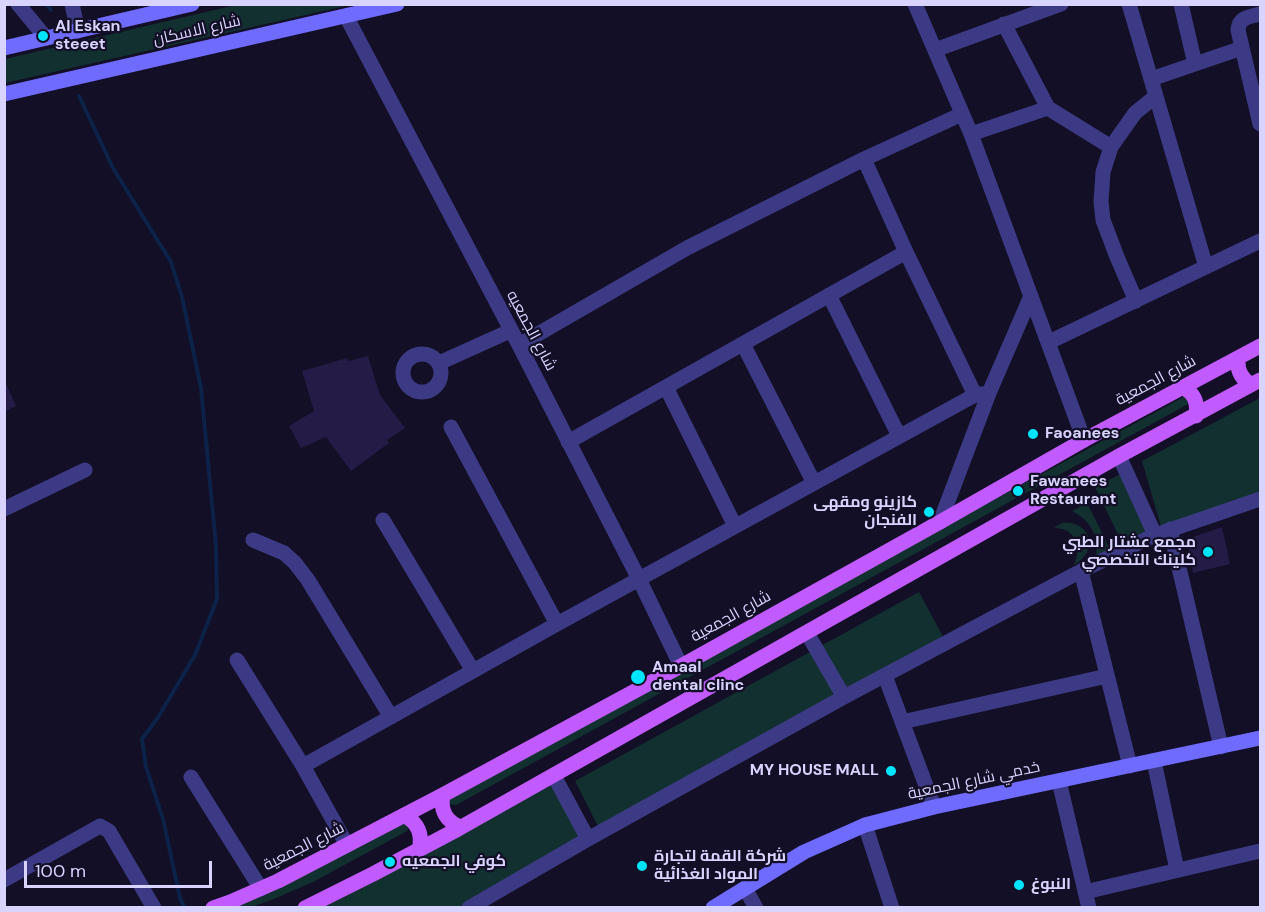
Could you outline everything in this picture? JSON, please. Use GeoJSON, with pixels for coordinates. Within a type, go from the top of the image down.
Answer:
{"type":"FeatureCollection","features":[{"type":"Feature","properties":{"kind":"main road","name":"شارع الجمعية"},"geometry":{"type":"LineString","coordinates":[[213,908],[261,889],[443,795],[681,666],[1084,440],[1260,346]]}},
{"type":"Feature","properties":{"kind":"main road"},"geometry":{"type":"LineString","coordinates":[[1238,358],[1240,374],[1247,382],[1256,382]]}},
{"type":"Feature","properties":{"kind":"main road"},"geometry":{"type":"LineString","coordinates":[[305,908],[373,874],[554,776],[1119,456],[1256,382]]}},
{"type":"Feature","properties":{"kind":"main road"},"geometry":{"type":"LineString","coordinates":[[1184,388],[1195,399],[1196,416]]}},
{"type":"Feature","properties":{"kind":"main road"},"geometry":{"type":"LineString","coordinates":[[443,795],[445,815],[455,825],[461,827]]}},
{"type":"Feature","properties":{"kind":"main road"},"geometry":{"type":"LineString","coordinates":[[404,815],[418,829],[420,843],[418,850]]}},
{"type":"Feature","properties":{"kind":"street"},"geometry":{"type":"LineString","coordinates":[[18,4],[46,38]]}},
{"type":"Feature","properties":{"kind":"street"},"geometry":{"type":"LineString","coordinates":[[72,4],[78,31]]}},
{"type":"Feature","properties":{"kind":"street","name":"شارع الاسكان"},"geometry":{"type":"LineString","coordinates":[[4,94],[397,4]]}},
{"type":"Feature","properties":{"kind":"street"},"geometry":{"type":"LineString","coordinates":[[915,4],[971,134],[1084,440]]}},
{"type":"Feature","properties":{"kind":"street"},"geometry":{"type":"LineString","coordinates":[[935,50],[1061,4]]}},
{"type":"Feature","properties":{"kind":"street"},"geometry":{"type":"LineString","coordinates":[[1129,4],[1206,267]]}},
{"type":"Feature","properties":{"kind":"street"},"geometry":{"type":"LineString","coordinates":[[1181,4],[1195,64]]}},
{"type":"Feature","properties":{"kind":"street","name":"شارع الاسكان"},"geometry":{"type":"LineString","coordinates":[[4,48],[185,5]]}},
{"type":"Feature","properties":{"kind":"street"},"geometry":{"type":"LineString","coordinates":[[1260,14],[1241,12],[1238,23],[1260,124]]}},
{"type":"Feature","properties":{"kind":"street","name":"شارع الجمعيه"},"geometry":{"type":"LineString","coordinates":[[346,16],[519,345],[681,666]]}},
{"type":"Feature","properties":{"kind":"street"},"geometry":{"type":"LineString","coordinates":[[1004,24],[1048,108],[1111,147]]}},
{"type":"Feature","properties":{"kind":"street"},"geometry":{"type":"LineString","coordinates":[[1151,79],[1242,48]]}},
{"type":"Feature","properties":{"kind":"street"},"geometry":{"type":"LineString","coordinates":[[1136,301],[1103,220],[1101,201],[1103,172],[1111,147],[1135,113],[1156,96]]}},
{"type":"Feature","properties":{"kind":"street"},"geometry":{"type":"LineString","coordinates":[[971,134],[1048,108]]}},
{"type":"Feature","properties":{"kind":"street"},"geometry":{"type":"LineString","coordinates":[[519,345],[687,248],[864,159],[962,114]]}},
{"type":"Feature","properties":{"kind":"street"},"geometry":{"type":"LineString","coordinates":[[864,159],[906,252],[982,394]]}},
{"type":"Feature","properties":{"kind":"street"},"geometry":{"type":"LineString","coordinates":[[1049,342],[1260,241]]}},
{"type":"Feature","properties":{"kind":"street"},"geometry":{"type":"LineString","coordinates":[[568,442],[906,252]]}},
{"type":"Feature","properties":{"kind":"street"},"geometry":{"type":"LineString","coordinates":[[829,295],[899,436]]}},
{"type":"Feature","properties":{"kind":"street"},"geometry":{"type":"LineString","coordinates":[[940,522],[982,394],[1032,296]]}},
{"type":"Feature","properties":{"kind":"street"},"geometry":{"type":"LineString","coordinates":[[439,363],[510,331]]}},
{"type":"Feature","properties":{"kind":"street"},"geometry":{"type":"LineString","coordinates":[[743,344],[814,483]]}},
{"type":"Feature","properties":{"kind":"street"},"geometry":{"type":"LineString","coordinates":[[666,387],[735,526]]}},
{"type":"Feature","properties":{"kind":"street"},"geometry":{"type":"LineString","coordinates":[[303,766],[899,436],[982,394]]}},
{"type":"Feature","properties":{"kind":"street"},"geometry":{"type":"LineString","coordinates":[[451,427],[557,624]]}},
{"type":"Feature","properties":{"kind":"street"},"geometry":{"type":"LineString","coordinates":[[1119,456],[1162,532],[1221,747]]}},
{"type":"Feature","properties":{"kind":"street"},"geometry":{"type":"LineString","coordinates":[[4,509],[85,470]]}},
{"type":"Feature","properties":{"kind":"street"},"geometry":{"type":"LineString","coordinates":[[469,908],[844,697],[1081,570],[1162,532],[1260,499]]}},
{"type":"Feature","properties":{"kind":"street"},"geometry":{"type":"LineString","coordinates":[[383,520],[473,671]]}},
{"type":"Feature","properties":{"kind":"street"},"geometry":{"type":"LineString","coordinates":[[253,540],[284,553],[295,563],[308,580],[391,717]]}},
{"type":"Feature","properties":{"kind":"street"},"geometry":{"type":"LineString","coordinates":[[1081,570],[1130,766]]}},
{"type":"Feature","properties":{"kind":"street"},"geometry":{"type":"LineString","coordinates":[[807,633],[844,697]]}},
{"type":"Feature","properties":{"kind":"street"},"geometry":{"type":"LineString","coordinates":[[237,660],[303,766],[347,845]]}},
{"type":"Feature","properties":{"kind":"street"},"geometry":{"type":"LineString","coordinates":[[902,722],[1107,675]]}},
{"type":"Feature","properties":{"kind":"street"},"geometry":{"type":"LineString","coordinates":[[885,676],[934,807]]}},
{"type":"Feature","properties":{"kind":"street","name":"خدمي شارع الجمعية"},"geometry":{"type":"LineString","coordinates":[[712,908],[804,852],[865,825],[934,807],[1260,738]]}},
{"type":"Feature","properties":{"kind":"street"},"geometry":{"type":"LineString","coordinates":[[1154,761],[1177,870]]}},
{"type":"Feature","properties":{"kind":"street"},"geometry":{"type":"LineString","coordinates":[[554,776],[588,839]]}},
{"type":"Feature","properties":{"kind":"street"},"geometry":{"type":"LineString","coordinates":[[191,777],[261,889]]}},
{"type":"Feature","properties":{"kind":"street"},"geometry":{"type":"LineString","coordinates":[[1059,781],[1087,900],[1177,870],[1260,851]]}},
{"type":"Feature","properties":{"kind":"street"},"geometry":{"type":"LineString","coordinates":[[865,825],[892,908]]}},
{"type":"Feature","properties":{"kind":"street"},"geometry":{"type":"LineString","coordinates":[[4,880],[100,826],[109,831],[154,908]]}},
{"type":"Feature","properties":{"kind":"street"},"geometry":{"type":"LineString","coordinates":[[745,888],[756,908]]}},
{"type":"Feature","properties":{"kind":"green space"},"geometry":{"type":"Polygon","coordinates":[[[240,4],[350,5],[5,83],[5,59],[240,4]]]}},
{"type":"Feature","properties":{"kind":"green space"},"geometry":{"type":"Polygon","coordinates":[[[1187,395],[1192,402],[456,805],[450,804],[449,796],[1187,395]]]}},
{"type":"Feature","properties":{"kind":"green space"},"geometry":{"type":"Polygon","coordinates":[[[1260,398],[1260,498],[1162,530],[1142,461],[1260,398]]]}},
{"type":"Feature","properties":{"kind":"green space"},"geometry":{"type":"Polygon","coordinates":[[[1123,473],[1153,536],[1125,549],[1095,487],[1123,473]]]}},
{"type":"Feature","properties":{"kind":"green space"},"geometry":{"type":"Polygon","coordinates":[[[1087,503],[1110,549],[1096,557],[1095,536],[1089,524],[1072,511],[1087,503]]]}},
{"type":"Feature","properties":{"kind":"green space"},"geometry":{"type":"Polygon","coordinates":[[[1062,523],[1080,526],[1089,538],[1087,552],[1074,565],[1077,552],[1075,540],[1068,531],[1054,528],[1062,523]]]}},
{"type":"Feature","properties":{"kind":"green space"},"geometry":{"type":"Polygon","coordinates":[[[919,592],[947,644],[602,834],[575,781],[919,592]]]}},
{"type":"Feature","properties":{"kind":"green space"},"geometry":{"type":"Polygon","coordinates":[[[551,781],[589,841],[463,907],[321,908],[551,781]]]}},
{"type":"Feature","properties":{"kind":"green space"},"geometry":{"type":"Polygon","coordinates":[[[405,820],[409,825],[407,831],[313,882],[251,907],[216,908],[405,820]]]}},
{"type":"Feature","properties":{"kind":"building"},"geometry":{"type":"Polygon","coordinates":[[[368,356],[380,395],[405,428],[387,440],[389,443],[351,471],[326,437],[301,448],[289,426],[314,411],[302,371],[347,358],[348,361],[368,356]]]}},
{"type":"Feature","properties":{"kind":"building"},"geometry":{"type":"Polygon","coordinates":[[[4,379],[16,406],[4,412],[4,379]]]}},
{"type":"Feature","properties":{"kind":"building","name":"مجمع عشتار الطبي كلينك التخصصي"},"geometry":{"type":"Polygon","coordinates":[[[1222,527],[1230,564],[1193,573],[1187,539],[1222,527]]]}},
{"type":"Feature","properties":{"kind":"waterway"},"geometry":{"type":"LineString","coordinates":[[46,4],[51,10]]}},
{"type":"Feature","properties":{"kind":"waterway"},"geometry":{"type":"LineString","coordinates":[[79,96],[113,168],[171,262],[182,297],[201,388],[216,546],[217,599],[195,655],[157,719],[142,739],[146,767],[163,819],[180,898],[185,908]]}},
{"type":"Feature","properties":{"kind":"place","name":"Al Eskan steeet"},"geometry":{"type":"Point","coordinates":[43,36]}},
{"type":"Feature","properties":{"kind":"place","name":"Faoanees"},"geometry":{"type":"Point","coordinates":[1033,434]}},
{"type":"Feature","properties":{"kind":"place","name":"Fawanees Restaurant"},"geometry":{"type":"Point","coordinates":[1018,491]}},
{"type":"Feature","properties":{"kind":"place","name":"كازينو ومقهى الفنجان"},"geometry":{"type":"Point","coordinates":[929,512]}},
{"type":"Feature","properties":{"kind":"place","name":"مجمع عشتار الطبي كلينك التخصصي"},"geometry":{"type":"Point","coordinates":[1208,552]}},
{"type":"Feature","properties":{"kind":"place","name":"Amaal dental clinc"},"geometry":{"type":"Point","coordinates":[638,677]}},
{"type":"Feature","properties":{"kind":"place","name":"MY HOUSE MALL"},"geometry":{"type":"Point","coordinates":[891,771]}},
{"type":"Feature","properties":{"kind":"place","name":"كوفي الجمعيه"},"geometry":{"type":"Point","coordinates":[390,862]}},
{"type":"Feature","properties":{"kind":"place","name":"شركة القمة لتجارة المواد الغذائية"},"geometry":{"type":"Point","coordinates":[642,866]}},
{"type":"Feature","properties":{"kind":"place","name":"النبوغ"},"geometry":{"type":"Point","coordinates":[1019,885]}}]}
